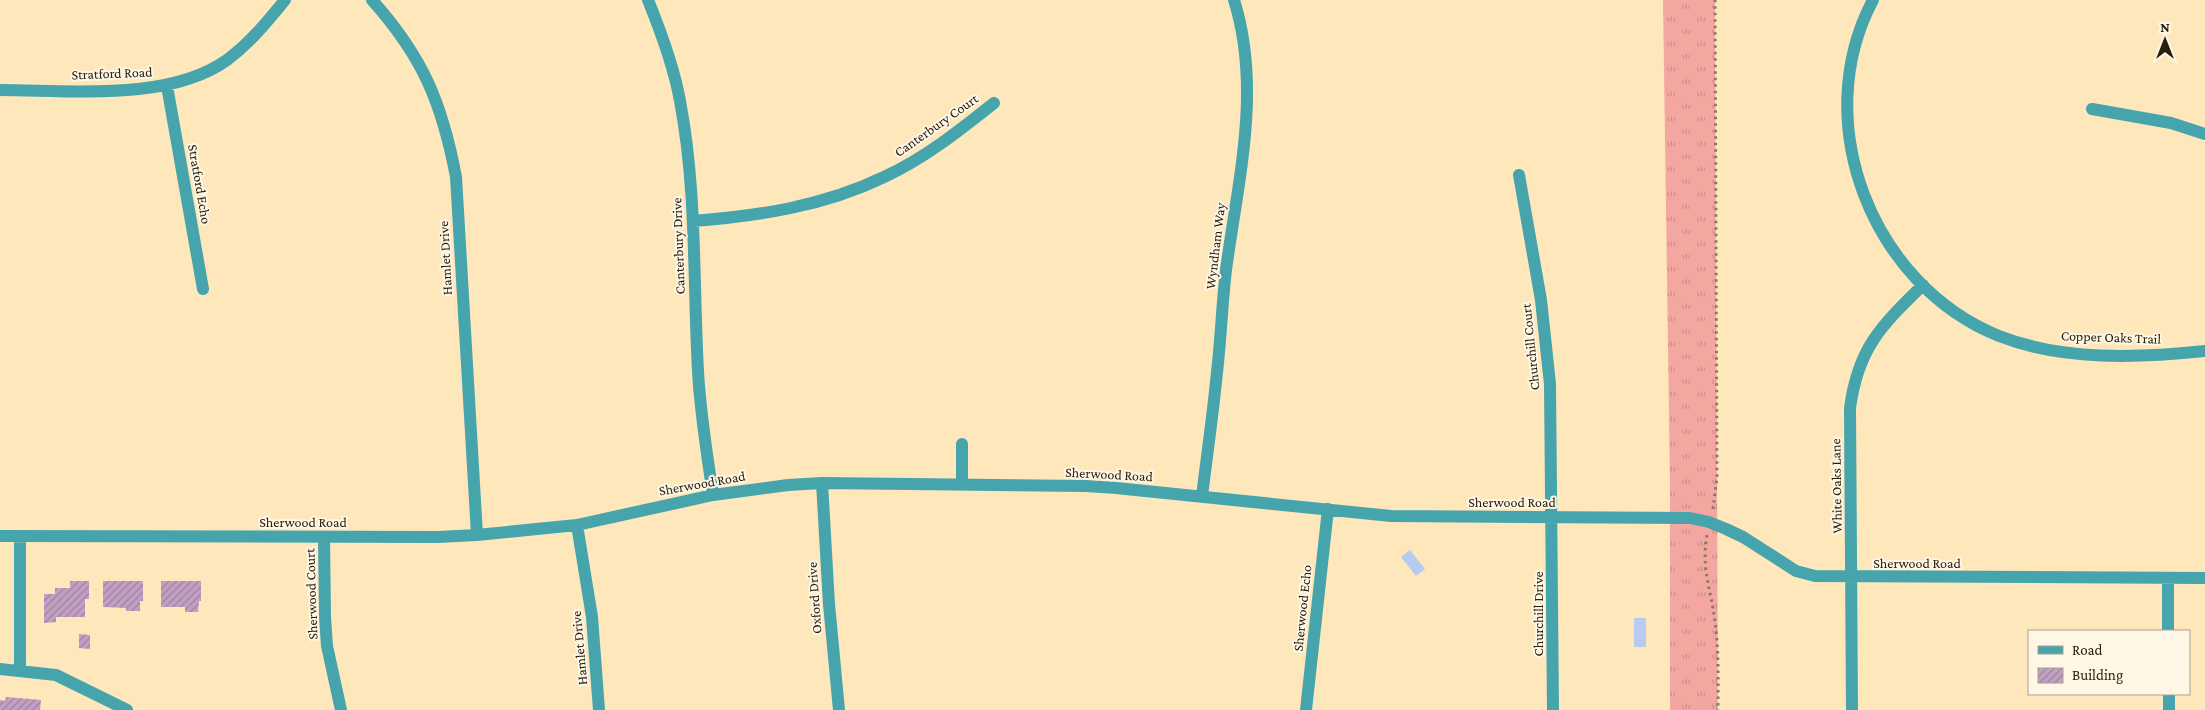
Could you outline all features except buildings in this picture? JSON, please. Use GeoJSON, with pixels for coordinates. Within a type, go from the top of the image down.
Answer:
{"type":"FeatureCollection","features":[{"type":"Feature","properties":{"kind":"street","name":"Stratford Road"},"geometry":{"type":"LineString","coordinates":[[0,90],[124,90],[167,86],[195,76],[225,60],[254,37],[285,0]]}},
{"type":"Feature","properties":{"kind":"street","name":"Hamlet Drive"},"geometry":{"type":"LineString","coordinates":[[372,0],[421,65],[437,103],[448,138],[456,178],[477,535]]}},
{"type":"Feature","properties":{"kind":"street","name":"Canterbury Drive"},"geometry":{"type":"LineString","coordinates":[[648,0],[658,26],[680,99],[690,172],[698,379],[713,495]]}},
{"type":"Feature","properties":{"kind":"street","name":"Wyndham Way"},"geometry":{"type":"LineString","coordinates":[[1202,496],[1217,372],[1226,273],[1247,125],[1246,57],[1240,19],[1234,0]]}},
{"type":"Feature","properties":{"kind":"street","name":"Copper Oaks Trail"},"geometry":{"type":"LineString","coordinates":[[1873,0],[1858,35],[1851,67],[1847,114],[1850,142],[1856,172],[1868,206],[1902,262],[1923,285],[1947,306],[1974,323],[1998,335],[2047,350],[2099,354],[2161,354],[2205,351]]}},
{"type":"Feature","properties":{"kind":"street","name":"Stratford Echo"},"geometry":{"type":"LineString","coordinates":[[167,86],[203,288]]}},
{"type":"Feature","properties":{"kind":"street","name":"Canterbury Court"},"geometry":{"type":"LineString","coordinates":[[693,221],[770,213],[814,203],[852,191],[885,177],[922,156],[994,103]]}},
{"type":"Feature","properties":{"kind":"street"},"geometry":{"type":"LineString","coordinates":[[2092,109],[2171,123],[2205,134]]}},
{"type":"Feature","properties":{"kind":"street","name":"Churchill Court"},"geometry":{"type":"LineString","coordinates":[[1519,175],[1546,334],[1550,384],[1553,517]]}},
{"type":"Feature","properties":{"kind":"street","name":"White Oaks Lane"},"geometry":{"type":"LineString","coordinates":[[1852,710],[1850,408],[1853,386],[1870,342],[1884,324],[1923,285]]}},
{"type":"Feature","properties":{"kind":"street"},"geometry":{"type":"LineString","coordinates":[[962,444],[962,485]]}},
{"type":"Feature","properties":{"kind":"street","name":"Sherwood Road"},"geometry":{"type":"LineString","coordinates":[[0,536],[438,537],[477,535],[577,525],[713,495],[788,485],[822,483],[962,485],[1116,488],[1390,516],[1670,517],[1709,522],[1743,537],[1796,572],[1815,576],[1852,578],[2205,578]]}},
{"type":"Feature","properties":{"kind":"street","name":"Oxford Drive"},"geometry":{"type":"LineString","coordinates":[[822,483],[829,604],[839,710]]}},
{"type":"Feature","properties":{"kind":"street","name":"Sherwood Echo"},"geometry":{"type":"LineString","coordinates":[[1306,710],[1328,509]]}},
{"type":"Feature","properties":{"kind":"street","name":"Churchill Drive"},"geometry":{"type":"LineString","coordinates":[[1553,517],[1553,710]]}},
{"type":"Feature","properties":{"kind":"street","name":"Hamlet Drive"},"geometry":{"type":"LineString","coordinates":[[577,525],[592,617],[599,710]]}},
{"type":"Feature","properties":{"kind":"street"},"geometry":{"type":"LineString","coordinates":[[20,536],[20,671]]}},
{"type":"Feature","properties":{"kind":"street","name":"Sherwood Court"},"geometry":{"type":"LineString","coordinates":[[324,536],[327,646],[341,710]]}},
{"type":"Feature","properties":{"kind":"street"},"geometry":{"type":"LineString","coordinates":[[2168,578],[2168,630]]}},
{"type":"Feature","properties":{"kind":"street"},"geometry":{"type":"LineString","coordinates":[[0,669],[60,676],[127,710]]}},
{"type":"Feature","properties":{"kind":"street"},"geometry":{"type":"LineString","coordinates":[[2169,695],[2169,710]]}},
{"type":"Feature","properties":{"kind":"path"},"geometry":{"type":"LineString","coordinates":[[1715,0],[1717,477],[1716,497],[1709,522],[1704,554],[1704,569],[1715,622],[1718,710]]}},
{"type":"Feature","properties":{"kind":"green space"},"geometry":{"type":"Polygon","coordinates":[[[1663,0],[1715,0],[1718,710],[1670,710],[1670,485],[1663,0]]]}},
{"type":"Feature","properties":{"kind":"water"},"geometry":{"type":"Polygon","coordinates":[[[1410,550],[1425,569],[1416,576],[1401,557],[1410,550]]]}},
{"type":"Feature","properties":{"kind":"water"},"geometry":{"type":"Polygon","coordinates":[[[1634,618],[1646,618],[1646,647],[1634,647],[1634,618]]]}}]}
